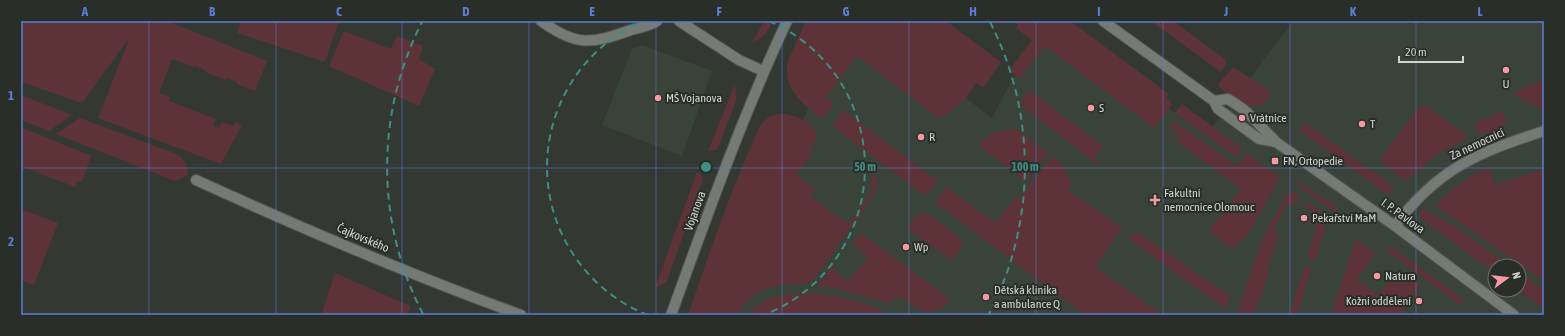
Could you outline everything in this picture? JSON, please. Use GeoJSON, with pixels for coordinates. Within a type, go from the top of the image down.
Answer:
{"type":"FeatureCollection","features":[{"type":"Feature","properties":{"kind":"street"},"geometry":{"type":"LineString","coordinates":[[541,21],[554,31],[572,39],[593,41],[657,21]]}},
{"type":"Feature","properties":{"kind":"street"},"geometry":{"type":"LineString","coordinates":[[679,21],[739,60],[763,71]]}},
{"type":"Feature","properties":{"kind":"street","name":"Vojanova"},"geometry":{"type":"LineString","coordinates":[[671,315],[726,163],[763,71],[786,21]]}},
{"type":"Feature","properties":{"kind":"street","name":"I. P. Pavlova"},"geometry":{"type":"LineString","coordinates":[[1104,21],[1214,101],[1218,109],[1259,139],[1276,142]]}},
{"type":"Feature","properties":{"kind":"street","name":"I. P. Pavlova"},"geometry":{"type":"LineString","coordinates":[[1214,101],[1228,100],[1243,109],[1276,142],[1395,226],[1514,315]]}},
{"type":"Feature","properties":{"kind":"street","name":"Za nemocnicí"},"geometry":{"type":"LineString","coordinates":[[1395,226],[1418,198],[1452,170],[1477,156],[1544,131]]}},
{"type":"Feature","properties":{"kind":"street","name":"Čajkovského"},"geometry":{"type":"LineString","coordinates":[[196,180],[440,285],[521,315]]}},
{"type":"Feature","properties":{"kind":"shaded area"},"geometry":{"type":"Polygon","coordinates":[[[21,21],[167,21],[267,61],[255,91],[237,84],[237,82],[227,78],[226,80],[205,72],[205,70],[195,66],[194,67],[172,59],[159,93],[170,97],[169,101],[216,119],[213,125],[219,128],[222,122],[233,126],[235,122],[242,125],[221,164],[98,118],[130,37],[82,103],[21,82],[21,21]]]}},
{"type":"Feature","properties":{"kind":"shaded area"},"geometry":{"type":"Polygon","coordinates":[[[241,21],[339,21],[325,62],[237,33],[241,21]]]}},
{"type":"Feature","properties":{"kind":"shaded area"},"geometry":{"type":"Polygon","coordinates":[[[764,21],[773,21],[765,34],[752,43],[764,21]]]}},
{"type":"Feature","properties":{"kind":"shaded area"},"geometry":{"type":"Polygon","coordinates":[[[806,21],[946,21],[1001,62],[983,88],[976,83],[964,101],[940,119],[857,56],[826,97],[834,103],[823,119],[795,95],[788,80],[788,60],[806,21]]]}},
{"type":"Feature","properties":{"kind":"shaded area","name":"Fakultní nemocnice Olomouc"},"geometry":{"type":"Polygon","coordinates":[[[842,21],[864,21],[992,118],[1043,21],[1046,21],[1204,134],[1219,119],[1293,21],[1544,21],[1544,315],[719,315],[724,297],[805,115],[842,21]]]}},
{"type":"Feature","properties":{"kind":"shaded area"},"geometry":{"type":"Polygon","coordinates":[[[1013,21],[1070,21],[1169,94],[1166,98],[1171,101],[1170,103],[1172,105],[1154,128],[1045,46],[1019,79],[1010,71],[1010,69],[1032,40],[1016,28],[1018,25],[1013,21]]]}},
{"type":"Feature","properties":{"kind":"shaded area"},"geometry":{"type":"Polygon","coordinates":[[[1151,21],[1173,21],[1226,60],[1226,65],[1221,72],[1151,21]]]}},
{"type":"Feature","properties":{"kind":"shaded area"},"geometry":{"type":"Polygon","coordinates":[[[344,31],[391,49],[397,36],[423,46],[419,59],[435,69],[419,106],[329,66],[344,31]]]}},
{"type":"Feature","properties":{"kind":"shaded area","name":"MŠ Vojanova"},"geometry":{"type":"Polygon","coordinates":[[[642,45],[712,71],[682,156],[602,125],[632,49],[642,45]]]}},
{"type":"Feature","properties":{"kind":"shaded area"},"geometry":{"type":"Polygon","coordinates":[[[1233,67],[1272,92],[1264,103],[1259,106],[1247,105],[1219,87],[1219,83],[1233,67]]]}},
{"type":"Feature","properties":{"kind":"shaded area"},"geometry":{"type":"Polygon","coordinates":[[[1544,79],[1544,110],[1512,94],[1544,79]]]}},
{"type":"Feature","properties":{"kind":"shaded area"},"geometry":{"type":"Polygon","coordinates":[[[735,84],[736,101],[717,150],[708,151],[735,84]]]}},
{"type":"Feature","properties":{"kind":"shaded area"},"geometry":{"type":"Polygon","coordinates":[[[1029,90],[1103,146],[1094,158],[1100,163],[1099,166],[1019,104],[1029,90]]]}},
{"type":"Feature","properties":{"kind":"shaded area"},"geometry":{"type":"Polygon","coordinates":[[[21,95],[72,115],[49,131],[21,120],[21,95]]]}},
{"type":"Feature","properties":{"kind":"shaded area"},"geometry":{"type":"Polygon","coordinates":[[[1182,104],[1243,149],[1236,157],[1175,113],[1182,104]]]}},
{"type":"Feature","properties":{"kind":"shaded area"},"geometry":{"type":"Polygon","coordinates":[[[1427,106],[1459,130],[1462,129],[1467,139],[1436,155],[1406,181],[1379,161],[1417,109],[1427,106]]]}},
{"type":"Feature","properties":{"kind":"shaded area"},"geometry":{"type":"Polygon","coordinates":[[[843,110],[938,181],[927,194],[922,194],[832,126],[843,110]]]}},
{"type":"Feature","properties":{"kind":"shaded area"},"geometry":{"type":"Polygon","coordinates":[[[1502,111],[1507,123],[1505,125],[1498,130],[1489,133],[1478,133],[1474,124],[1502,111]]]}},
{"type":"Feature","properties":{"kind":"shaded area"},"geometry":{"type":"Polygon","coordinates":[[[781,114],[798,117],[808,123],[815,132],[816,137],[811,150],[811,156],[797,175],[815,189],[811,197],[849,224],[873,190],[870,177],[874,172],[877,182],[876,192],[811,283],[789,284],[768,288],[751,297],[738,315],[688,315],[713,243],[760,126],[769,117],[781,114]]]}},
{"type":"Feature","properties":{"kind":"shaded area"},"geometry":{"type":"Polygon","coordinates":[[[80,118],[179,155],[187,165],[188,175],[175,181],[56,134],[80,118]]]}},
{"type":"Feature","properties":{"kind":"shaded area"},"geometry":{"type":"Polygon","coordinates":[[[1174,121],[1235,165],[1239,164],[1247,154],[1279,176],[1279,179],[1246,237],[1232,249],[1209,231],[1241,189],[1176,141],[1180,136],[1170,128],[1174,121]]]}},
{"type":"Feature","properties":{"kind":"shaded area"},"geometry":{"type":"Polygon","coordinates":[[[1305,123],[1394,187],[1388,195],[1299,130],[1305,123]]]}},
{"type":"Feature","properties":{"kind":"shaded area"},"geometry":{"type":"Polygon","coordinates":[[[21,127],[91,156],[82,182],[77,181],[75,187],[21,166],[21,127]]]}},
{"type":"Feature","properties":{"kind":"shaded area"},"geometry":{"type":"Polygon","coordinates":[[[1012,128],[1016,129],[1048,153],[1026,182],[979,146],[981,144],[979,142],[998,131],[1008,131],[1012,128]]]}},
{"type":"Feature","properties":{"kind":"shaded area"},"geometry":{"type":"Polygon","coordinates":[[[1052,156],[1062,166],[1072,184],[1068,190],[1122,228],[1095,267],[1163,315],[1085,315],[937,204],[937,200],[946,187],[996,223],[1016,196],[1020,198],[1052,156]]]}},
{"type":"Feature","properties":{"kind":"shaded area"},"geometry":{"type":"Polygon","coordinates":[[[1489,167],[1495,185],[1544,169],[1544,281],[1527,269],[1527,258],[1511,258],[1437,207],[1436,205],[1448,193],[1474,175],[1489,167]]]}},
{"type":"Feature","properties":{"kind":"shaded area"},"geometry":{"type":"Polygon","coordinates":[[[697,172],[701,174],[703,179],[667,281],[655,288],[697,172]]]}},
{"type":"Feature","properties":{"kind":"shaded area"},"geometry":{"type":"Polygon","coordinates":[[[1301,183],[1334,205],[1337,209],[1336,213],[1296,184],[1301,183]]]}},
{"type":"Feature","properties":{"kind":"shaded area"},"geometry":{"type":"Polygon","coordinates":[[[1290,190],[1300,197],[1291,207],[1287,204],[1286,205],[1273,231],[1279,234],[1267,271],[1269,272],[1260,300],[1258,300],[1253,315],[1237,313],[1264,235],[1290,190]]]}},
{"type":"Feature","properties":{"kind":"shaded area"},"geometry":{"type":"Polygon","coordinates":[[[1307,202],[1315,207],[1323,216],[1325,223],[1325,228],[1315,261],[1307,258],[1317,227],[1309,221],[1315,213],[1305,206],[1307,202]]]}},
{"type":"Feature","properties":{"kind":"shaded area"},"geometry":{"type":"Polygon","coordinates":[[[21,209],[58,223],[34,285],[21,280],[21,209]]]}},
{"type":"Feature","properties":{"kind":"shaded area"},"geometry":{"type":"Polygon","coordinates":[[[1423,209],[1454,226],[1499,258],[1487,258],[1487,267],[1421,219],[1419,213],[1423,209]]]}},
{"type":"Feature","properties":{"kind":"shaded area"},"geometry":{"type":"Polygon","coordinates":[[[922,213],[929,214],[961,239],[962,247],[952,261],[907,228],[917,215],[922,213]]]}},
{"type":"Feature","properties":{"kind":"shaded area"},"geometry":{"type":"Polygon","coordinates":[[[861,233],[950,299],[941,310],[938,308],[934,312],[929,312],[916,308],[901,297],[895,298],[889,303],[830,287],[817,286],[831,267],[847,282],[868,258],[853,243],[861,233]]]}},
{"type":"Feature","properties":{"kind":"shaded area"},"geometry":{"type":"Polygon","coordinates":[[[1136,233],[1139,233],[1230,296],[1225,309],[1129,239],[1136,233]]]}},
{"type":"Feature","properties":{"kind":"shaded area"},"geometry":{"type":"Polygon","coordinates":[[[1357,239],[1375,254],[1357,279],[1379,295],[1397,271],[1421,286],[1400,315],[1331,315],[1354,244],[1357,239]]]}},
{"type":"Feature","properties":{"kind":"shaded area"},"geometry":{"type":"Polygon","coordinates":[[[1390,246],[1464,300],[1460,305],[1387,251],[1390,246]]]}},
{"type":"Feature","properties":{"kind":"shaded area"},"geometry":{"type":"Polygon","coordinates":[[[1305,265],[1312,267],[1297,315],[1289,315],[1305,265]]]}},
{"type":"Feature","properties":{"kind":"shaded area"},"geometry":{"type":"Polygon","coordinates":[[[335,273],[410,306],[407,315],[321,315],[335,273]]]}},
{"type":"Feature","properties":{"kind":"shaded area"},"geometry":{"type":"Polygon","coordinates":[[[1527,278],[1544,290],[1544,309],[1527,297],[1527,278]]]}},
{"type":"Feature","properties":{"kind":"shaded area"},"geometry":{"type":"Polygon","coordinates":[[[808,293],[828,295],[860,302],[887,315],[749,315],[752,310],[766,300],[789,294],[808,293]]]}},
{"type":"Feature","properties":{"kind":"place","name":"U"},"geometry":{"type":"Point","coordinates":[1506,70]}},
{"type":"Feature","properties":{"kind":"place","name":"MŠ Vojanova"},"geometry":{"type":"Point","coordinates":[658,98]}},
{"type":"Feature","properties":{"kind":"place","name":"S"},"geometry":{"type":"Point","coordinates":[1091,108]}},
{"type":"Feature","properties":{"kind":"place","name":"Vrátnice"},"geometry":{"type":"Point","coordinates":[1242,118]}},
{"type":"Feature","properties":{"kind":"place","name":"T"},"geometry":{"type":"Point","coordinates":[1362,124]}},
{"type":"Feature","properties":{"kind":"place","name":"R"},"geometry":{"type":"Point","coordinates":[921,137]}},
{"type":"Feature","properties":{"kind":"place","name":"FN, Ortopedie"},"geometry":{"type":"Point","coordinates":[1275,161]}},
{"type":"Feature","properties":{"kind":"place","name":"Fakultní nemocnice Olomouc"},"geometry":{"type":"Point","coordinates":[1155,200]}},
{"type":"Feature","properties":{"kind":"place","name":"Pekařství MaM"},"geometry":{"type":"Point","coordinates":[1304,218]}},
{"type":"Feature","properties":{"kind":"place","name":"Wp"},"geometry":{"type":"Point","coordinates":[906,247]}},
{"type":"Feature","properties":{"kind":"place","name":"Natura"},"geometry":{"type":"Point","coordinates":[1377,276]}},
{"type":"Feature","properties":{"kind":"place","name":"Dětská klinika a ambulance Q"},"geometry":{"type":"Point","coordinates":[986,297]}},
{"type":"Feature","properties":{"kind":"place","name":"Kožní oddělení"},"geometry":{"type":"Point","coordinates":[1419,301]}}]}
